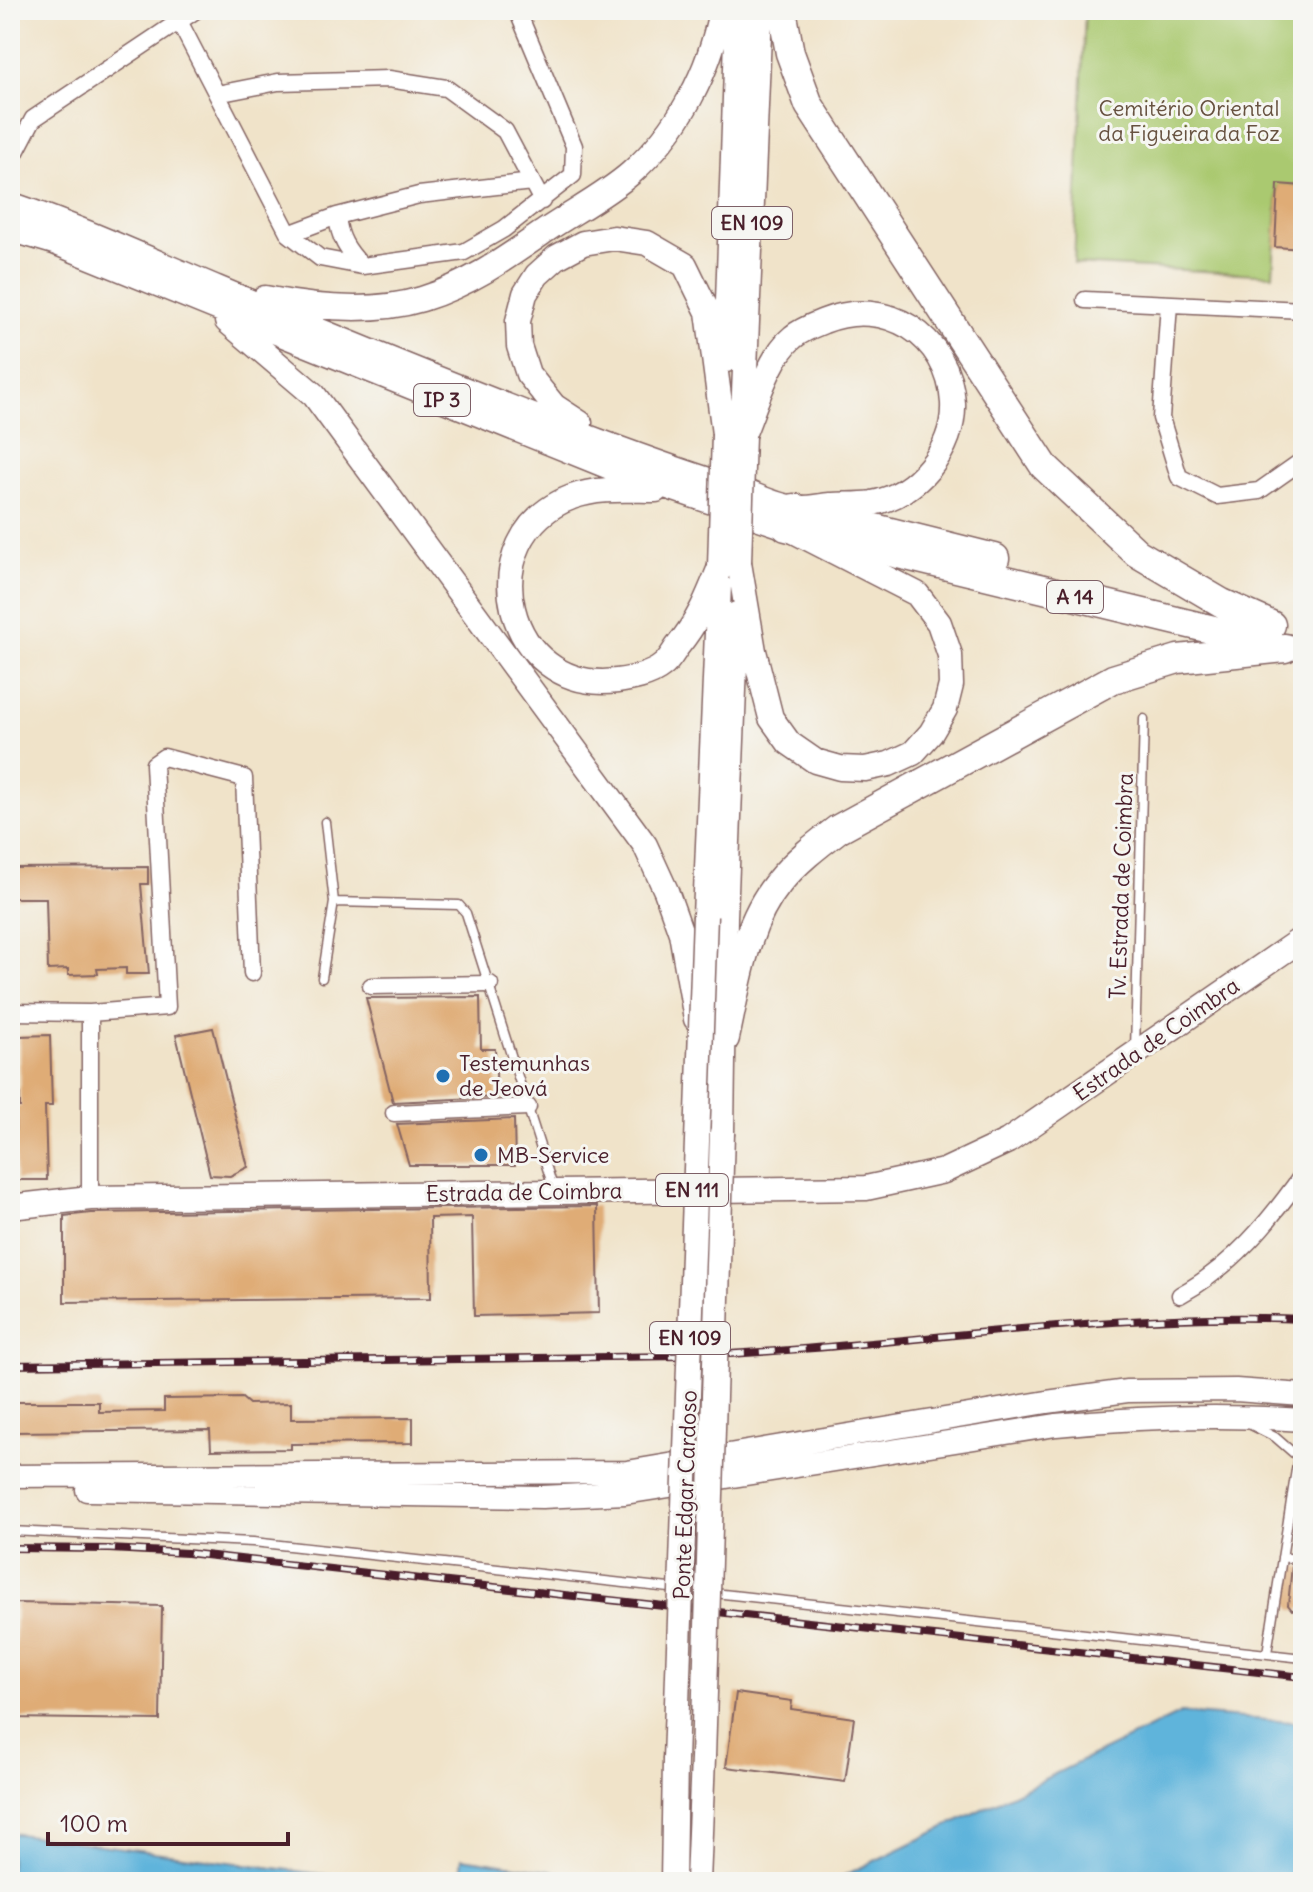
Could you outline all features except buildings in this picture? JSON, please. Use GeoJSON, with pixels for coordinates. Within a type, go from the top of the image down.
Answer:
{"type":"FeatureCollection","features":[{"type":"Feature","properties":{"kind":"highway"},"geometry":{"type":"LineString","coordinates":[[782,10],[790,53],[809,105],[1044,466],[1137,553],[1291,639]]}},
{"type":"Feature","properties":{"kind":"highway","name":"A 14"},"geometry":{"type":"LineString","coordinates":[[790,518],[1291,639]]}},
{"type":"Feature","properties":{"kind":"highway"},"geometry":{"type":"LineString","coordinates":[[712,1039],[761,909],[779,882],[838,829],[1113,679],[1178,659],[1291,639]]}},
{"type":"Feature","properties":{"kind":"main road"},"geometry":{"type":"LineString","coordinates":[[215,298],[371,308],[421,299],[479,276],[631,173],[675,123],[699,83],[715,41],[721,10]]}},
{"type":"Feature","properties":{"kind":"main road","name":"EN 109"},"geometry":{"type":"LineString","coordinates":[[729,565],[738,10]]}},
{"type":"Feature","properties":{"kind":"main road","name":"EN 109"},"geometry":{"type":"LineString","coordinates":[[733,435],[760,10]]}},
{"type":"Feature","properties":{"kind":"main road","name":"IP 3"},"geometry":{"type":"LineString","coordinates":[[10,204],[106,240],[215,298],[612,468],[674,490],[790,518]]}},
{"type":"Feature","properties":{"kind":"main road","name":"IP 3"},"geometry":{"type":"LineString","coordinates":[[10,229],[215,298],[626,452],[790,518]]}},
{"type":"Feature","properties":{"kind":"main road"},"geometry":{"type":"LineString","coordinates":[[626,452],[554,406],[528,374],[519,346],[518,321],[525,294],[537,275],[557,257],[583,243],[614,238],[647,243],[685,265],[708,312],[733,435]]}},
{"type":"Feature","properties":{"kind":"main road"},"geometry":{"type":"LineString","coordinates":[[215,298],[314,395],[645,845],[681,933],[712,1039]]}},
{"type":"Feature","properties":{"kind":"main road"},"geometry":{"type":"LineString","coordinates":[[733,435],[773,363],[792,337],[815,325],[842,314],[875,313],[901,321],[926,339],[949,380],[953,403],[951,430],[941,452],[926,472],[905,491],[874,502],[790,518]]}},
{"type":"Feature","properties":{"kind":"main road"},"geometry":{"type":"LineString","coordinates":[[674,490],[597,490],[573,496],[549,508],[521,537],[510,572],[510,603],[520,635],[541,658],[568,677],[601,683],[634,679],[662,666],[698,621],[729,565]]}},
{"type":"Feature","properties":{"kind":"main road"},"geometry":{"type":"LineString","coordinates":[[729,565],[771,718],[789,743],[815,761],[840,768],[865,769],[889,764],[913,753],[931,733],[945,709],[951,685],[950,655],[939,623],[917,594],[790,518]]}},
{"type":"Feature","properties":{"kind":"main road","name":"Ponte Edgar Cardoso"},"geometry":{"type":"LineString","coordinates":[[698,1882],[712,1039],[729,565]]}},
{"type":"Feature","properties":{"kind":"main road","name":"Estrada de Coimbra"},"geometry":{"type":"LineString","coordinates":[[10,1207],[90,1198],[866,1188],[944,1171],[1008,1141],[1303,938]]}},
{"type":"Feature","properties":{"kind":"main road","name":"Ponte Edgar Cardoso"},"geometry":{"type":"LineString","coordinates":[[673,1882],[712,1039]]}},
{"type":"Feature","properties":{"kind":"main road"},"geometry":{"type":"LineString","coordinates":[[10,1488],[232,1494],[541,1486],[1127,1391],[1236,1390],[1303,1395]]}},
{"type":"Feature","properties":{"kind":"main road"},"geometry":{"type":"LineString","coordinates":[[10,1476],[541,1486],[625,1493],[1056,1425],[1127,1418],[1232,1415],[1303,1420]]}},
{"type":"Feature","properties":{"kind":"street"},"geometry":{"type":"LineString","coordinates":[[12,159],[33,119],[196,10]]}},
{"type":"Feature","properties":{"kind":"street"},"geometry":{"type":"LineString","coordinates":[[179,21],[289,234],[320,258],[362,266],[464,252],[504,229],[573,175],[574,146],[517,10]]}},
{"type":"Feature","properties":{"kind":"street"},"geometry":{"type":"LineString","coordinates":[[217,94],[278,82],[389,79],[446,88],[505,131],[542,201]]}},
{"type":"Feature","properties":{"kind":"street"},"geometry":{"type":"LineString","coordinates":[[289,234],[337,216],[419,195],[532,182]]}},
{"type":"Feature","properties":{"kind":"street"},"geometry":{"type":"LineString","coordinates":[[337,216],[346,249],[362,266]]}},
{"type":"Feature","properties":{"kind":"street"},"geometry":{"type":"LineString","coordinates":[[1085,300],[1303,310]]}},
{"type":"Feature","properties":{"kind":"street"},"geometry":{"type":"LineString","coordinates":[[1169,304],[1161,418],[1179,477],[1217,496],[1259,491],[1303,460]]}},
{"type":"Feature","properties":{"kind":"street"},"geometry":{"type":"LineString","coordinates":[[10,1012],[90,1013],[167,1007],[154,764],[164,757],[244,778],[252,973]]}},
{"type":"Feature","properties":{"kind":"street"},"geometry":{"type":"LineString","coordinates":[[371,986],[490,984]]}},
{"type":"Feature","properties":{"kind":"street"},"geometry":{"type":"LineString","coordinates":[[90,1013],[90,1198]]}},
{"type":"Feature","properties":{"kind":"street"},"geometry":{"type":"LineString","coordinates":[[394,1113],[528,1107]]}},
{"type":"Feature","properties":{"kind":"street"},"geometry":{"type":"LineString","coordinates":[[1180,1295],[1213,1274],[1237,1253],[1270,1220],[1303,1174]]}},
{"type":"Feature","properties":{"kind":"lane","name":"Tv. Estrada de Coimbra"},"geometry":{"type":"LineString","coordinates":[[1135,1054],[1144,719]]}},
{"type":"Feature","properties":{"kind":"lane"},"geometry":{"type":"LineString","coordinates":[[322,978],[334,902],[325,822]]}},
{"type":"Feature","properties":{"kind":"lane"},"geometry":{"type":"LineString","coordinates":[[334,902],[459,905],[466,913],[554,1192]]}},
{"type":"Feature","properties":{"kind":"lane"},"geometry":{"type":"LineString","coordinates":[[1232,1415],[1301,1454],[1267,1653]]}},
{"type":"Feature","properties":{"kind":"lane"},"geometry":{"type":"LineString","coordinates":[[10,1531],[253,1542],[1303,1658]]}},
{"type":"Feature","properties":{"kind":"lane"},"geometry":{"type":"LineString","coordinates":[[1282,1557],[1303,1560]]}},
{"type":"Feature","properties":{"kind":"green space","name":"Cemitério Oriental da Figueira da Foz"},"geometry":{"type":"Polygon","coordinates":[[[1085,10],[1303,10],[1303,186],[1278,185],[1273,275],[1074,264],[1085,10]]]}},
{"type":"Feature","properties":{"kind":"water"},"geometry":{"type":"Polygon","coordinates":[[[1181,1713],[1303,1723],[1303,1882],[831,1882],[1181,1713]]]}},
{"type":"Feature","properties":{"kind":"water"},"geometry":{"type":"Polygon","coordinates":[[[10,1833],[380,1882],[10,1882],[10,1833]]]}},
{"type":"Feature","properties":{"kind":"water"},"geometry":{"type":"Polygon","coordinates":[[[462,1858],[615,1881],[616,1882],[459,1882],[462,1858]]]}},
{"type":"Feature","properties":{"kind":"railway"},"geometry":{"type":"LineString","coordinates":[[10,1365],[683,1356],[1148,1320],[1303,1319]]}},
{"type":"Feature","properties":{"kind":"railway"},"geometry":{"type":"LineString","coordinates":[[10,1548],[187,1553],[1303,1677]]}},
{"type":"Feature","properties":{"kind":"place","name":"Testemunhas de Jeová"},"geometry":{"type":"Point","coordinates":[443,1076]}},
{"type":"Feature","properties":{"kind":"place","name":"MB-Service"},"geometry":{"type":"Point","coordinates":[481,1155]}}]}
